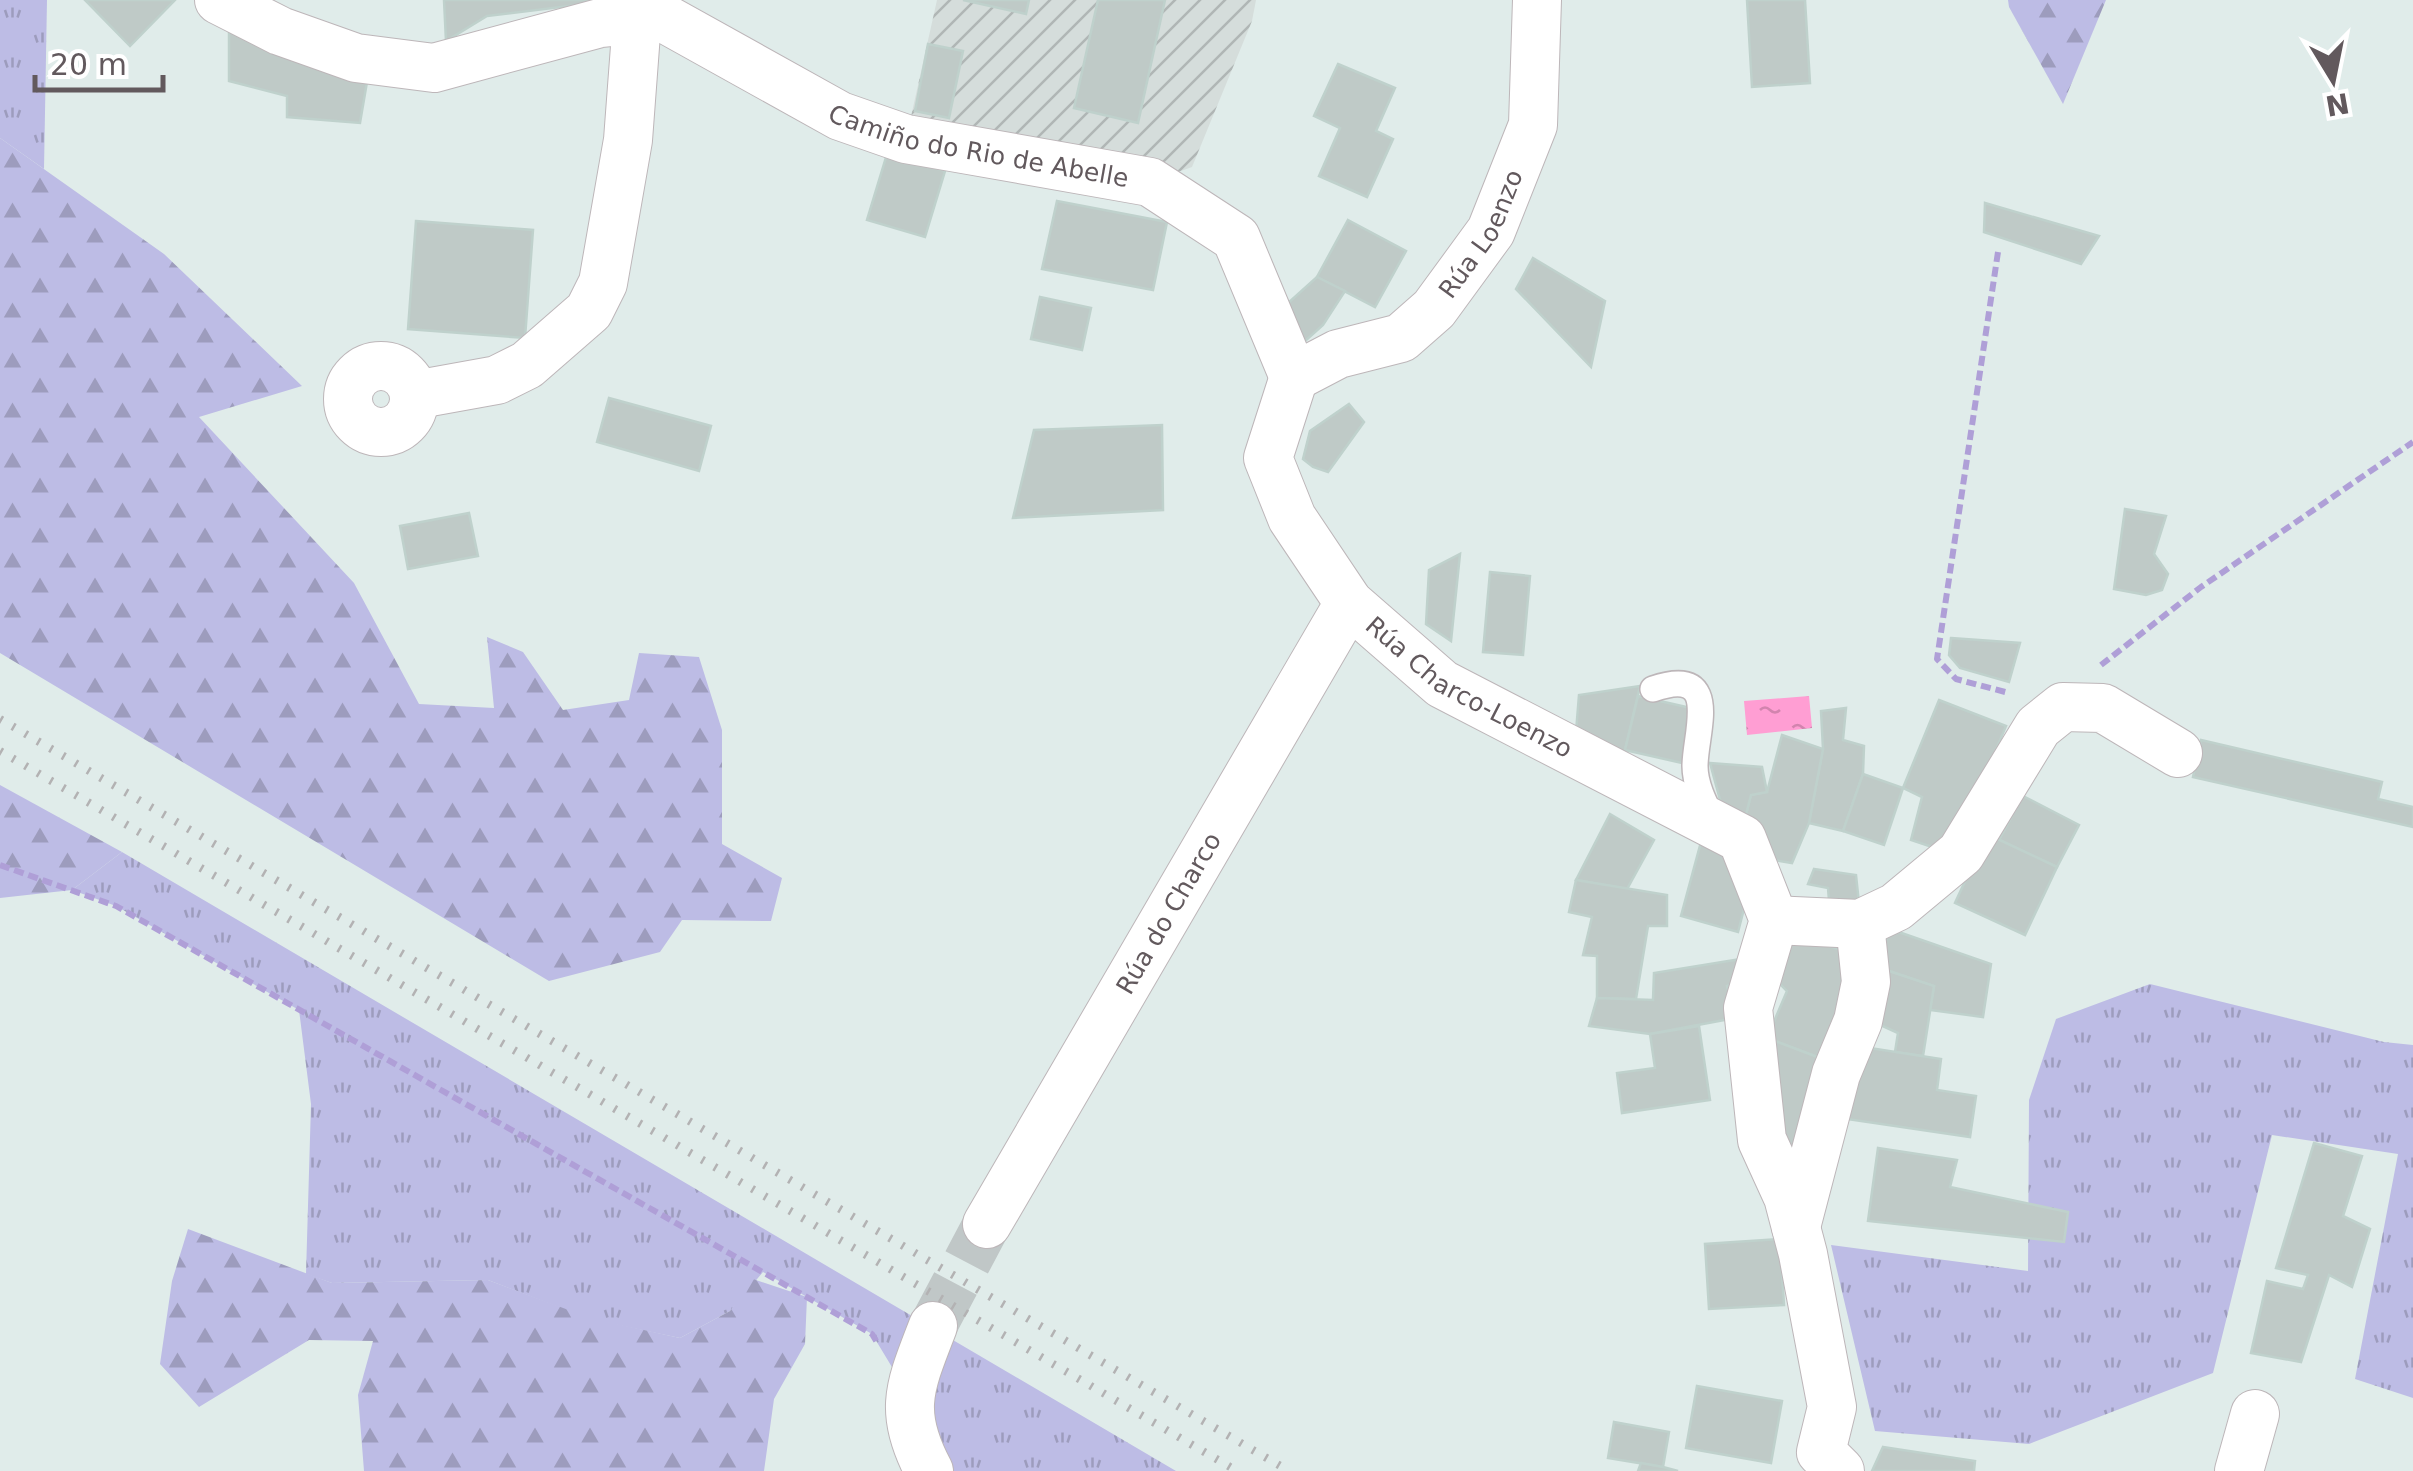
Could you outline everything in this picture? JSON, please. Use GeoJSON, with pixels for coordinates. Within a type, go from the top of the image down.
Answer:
{"type":"FeatureCollection","features":[{"type":"Feature","properties":{"kind":"street","name":"Camiño do Rio de Abelle"},"geometry":{"type":"LineString","coordinates":[[220,0],[280,30],[356,58],[434,68],[600,22],[662,18],[840,116],[906,138],[1150,182],[1236,238],[1294,376]]}},
{"type":"Feature","properties":{"kind":"street","name":"Rúa Loenzo"},"geometry":{"type":"LineString","coordinates":[[1294,376],[1338,354],[1401,338],[1434,309],[1491,232],[1532,125],[1537,0]]}},
{"type":"Feature","properties":{"kind":"street"},"geometry":{"type":"LineString","coordinates":[[414,395],[497,380],[512,373],[528,365],[589,311],[604,283],[616,212],[628,140],[638,20]]}},
{"type":"Feature","properties":{"kind":"street","name":"Rúa Charco-Loenzo"},"geometry":{"type":"LineString","coordinates":[[1294,376],[1268,458],[1292,518],[1349,603],[1442,684],[1742,839],[1763,883],[1774,920]]}},
{"type":"Feature","properties":{"kind":"street","name":"Rúa do Charco"},"geometry":{"type":"LineString","coordinates":[[987,1224],[1349,603]]}},
{"type":"Feature","properties":{"kind":"street"},"geometry":{"type":"LineString","coordinates":[[1817,1465],[1832,1406],[1796,1227],[1788,1197],[1762,1140],[1748,1008],[1774,920],[1860,924],[1896,907],[1961,854],[2038,728],[2063,707],[2104,708],[2178,753]]}},
{"type":"Feature","properties":{"kind":"street"},"geometry":{"type":"LineString","coordinates":[[1796,1227],[1836,1074],[1858,1022],[1866,982],[1860,924]]}},
{"type":"Feature","properties":{"kind":"street"},"geometry":{"type":"LineString","coordinates":[[929,1471],[911,1438],[907,1392],[933,1326]]}},
{"type":"Feature","properties":{"kind":"street"},"geometry":{"type":"LineString","coordinates":[[2240,1471],[2255,1414]]}},
{"type":"Feature","properties":{"kind":"lane"},"geometry":{"type":"LineString","coordinates":[[1653,688],[1671,682],[1690,688],[1702,702],[1704,723],[1695,766],[1715,825]]}},
{"type":"Feature","properties":{"kind":"path"},"geometry":{"type":"LineString","coordinates":[[1998,252],[1936,659],[1956,679],[2063,707],[2124,645],[2413,442]]}},
{"type":"Feature","properties":{"kind":"path"},"geometry":{"type":"LineString","coordinates":[[0,865],[116,906],[872,1334],[907,1392]]}},
{"type":"Feature","properties":{"kind":"shaded area"},"geometry":{"type":"Polygon","coordinates":[[[937,0],[1256,0],[1252,21],[1192,167],[1150,182],[906,139],[937,0]]]}},
{"type":"Feature","properties":{"kind":"green space"},"geometry":{"type":"Polygon","coordinates":[[[0,0],[47,0],[44,169],[0,138],[0,0]]]}},
{"type":"Feature","properties":{"kind":"green space"},"geometry":{"type":"Polygon","coordinates":[[[2008,0],[2106,0],[2063,104],[2009,7],[2008,0]]]}},
{"type":"Feature","properties":{"kind":"green space"},"geometry":{"type":"Polygon","coordinates":[[[0,138],[164,254],[302,386],[199,417],[354,583],[419,704],[494,708],[487,637],[523,652],[563,710],[629,700],[639,653],[699,657],[722,730],[722,844],[782,878],[771,921],[682,920],[660,952],[549,981],[0,653],[0,138]]]}},
{"type":"Feature","properties":{"kind":"green space"},"geometry":{"type":"Polygon","coordinates":[[[0,785],[122,852],[72,890],[0,898],[0,785]]]}},
{"type":"Feature","properties":{"kind":"green space"},"geometry":{"type":"Polygon","coordinates":[[[122,852],[1176,1471],[935,1471],[907,1392],[872,1334],[763,1272],[730,1311],[680,1338],[590,1319],[488,1280],[332,1283],[306,1274],[311,1104],[299,1010],[116,906],[72,890],[122,852]]]}},
{"type":"Feature","properties":{"kind":"green space"},"geometry":{"type":"Polygon","coordinates":[[[2150,984],[2384,1042],[2413,1045],[2413,1398],[2355,1379],[2398,1154],[2272,1135],[2213,1373],[2029,1444],[1875,1431],[1831,1245],[2028,1271],[2029,1100],[2056,1019],[2150,984]]]}},
{"type":"Feature","properties":{"kind":"green space"},"geometry":{"type":"Polygon","coordinates":[[[188,1229],[332,1283],[488,1280],[590,1318],[680,1338],[730,1311],[753,1279],[807,1297],[805,1344],[774,1399],[764,1471],[364,1471],[358,1395],[373,1341],[309,1340],[199,1407],[160,1364],[172,1281],[188,1229]]]}},
{"type":"Feature","properties":{"kind":"water"},"geometry":{"type":"Polygon","coordinates":[[[1809,696],[1812,728],[1747,735],[1744,701],[1809,696]]]}},
{"type":"Feature","properties":{"kind":"building"},"geometry":{"type":"Polygon","coordinates":[[[85,0],[175,0],[130,46],[85,0]]]}},
{"type":"Feature","properties":{"kind":"building"},"geometry":{"type":"Polygon","coordinates":[[[444,0],[602,2],[487,16],[446,41],[444,0]]]}},
{"type":"Feature","properties":{"kind":"building"},"geometry":{"type":"Polygon","coordinates":[[[963,0],[1029,0],[1026,14],[963,0]]]}},
{"type":"Feature","properties":{"kind":"building"},"geometry":{"type":"Polygon","coordinates":[[[1098,0],[1165,0],[1138,123],[1074,108],[1098,0]]]}},
{"type":"Feature","properties":{"kind":"building"},"geometry":{"type":"Polygon","coordinates":[[[1747,0],[1805,0],[1810,83],[1752,87],[1747,0]]]}},
{"type":"Feature","properties":{"kind":"building"},"geometry":{"type":"Polygon","coordinates":[[[229,22],[368,76],[360,123],[287,117],[287,96],[229,81],[229,22]]]}},
{"type":"Feature","properties":{"kind":"building"},"geometry":{"type":"Polygon","coordinates":[[[928,44],[963,51],[949,118],[915,111],[928,44]]]}},
{"type":"Feature","properties":{"kind":"building"},"geometry":{"type":"Polygon","coordinates":[[[1338,64],[1395,88],[1376,131],[1393,139],[1367,197],[1319,176],[1340,128],[1314,116],[1338,64]]]}},
{"type":"Feature","properties":{"kind":"building"},"geometry":{"type":"Polygon","coordinates":[[[887,154],[945,171],[925,237],[867,220],[887,154]]]}},
{"type":"Feature","properties":{"kind":"building"},"geometry":{"type":"Polygon","coordinates":[[[1057,201],[1167,222],[1153,290],[1042,269],[1057,201]]]}},
{"type":"Feature","properties":{"kind":"building"},"geometry":{"type":"Polygon","coordinates":[[[1985,203],[2099,236],[2081,264],[1984,232],[1985,203]]]}},
{"type":"Feature","properties":{"kind":"building"},"geometry":{"type":"Polygon","coordinates":[[[1348,220],[1406,251],[1375,307],[1317,277],[1348,220]]]}},
{"type":"Feature","properties":{"kind":"building"},"geometry":{"type":"Polygon","coordinates":[[[416,221],[533,230],[525,338],[408,329],[416,221]]]}},
{"type":"Feature","properties":{"kind":"building"},"geometry":{"type":"Polygon","coordinates":[[[1533,258],[1605,301],[1591,367],[1516,289],[1533,258]]]}},
{"type":"Feature","properties":{"kind":"building"},"geometry":{"type":"Polygon","coordinates":[[[1317,277],[1345,291],[1323,325],[1294,351],[1278,312],[1317,277]]]}},
{"type":"Feature","properties":{"kind":"building"},"geometry":{"type":"Polygon","coordinates":[[[1040,297],[1091,308],[1082,350],[1031,339],[1040,297]]]}},
{"type":"Feature","properties":{"kind":"building"},"geometry":{"type":"Polygon","coordinates":[[[609,398],[711,426],[699,471],[597,442],[609,398]]]}},
{"type":"Feature","properties":{"kind":"building"},"geometry":{"type":"Polygon","coordinates":[[[1349,404],[1364,422],[1328,472],[1313,467],[1303,459],[1310,431],[1349,404]]]}},
{"type":"Feature","properties":{"kind":"building"},"geometry":{"type":"Polygon","coordinates":[[[1162,425],[1163,510],[1013,518],[1034,430],[1162,425]]]}},
{"type":"Feature","properties":{"kind":"building"},"geometry":{"type":"Polygon","coordinates":[[[2125,509],[2166,516],[2154,554],[2168,574],[2162,590],[2146,595],[2114,589],[2125,509]]]}},
{"type":"Feature","properties":{"kind":"building"},"geometry":{"type":"Polygon","coordinates":[[[469,513],[478,556],[408,569],[400,526],[469,513]]]}},
{"type":"Feature","properties":{"kind":"building"},"geometry":{"type":"Polygon","coordinates":[[[1460,554],[1451,641],[1426,624],[1429,570],[1460,554]]]}},
{"type":"Feature","properties":{"kind":"building"},"geometry":{"type":"Polygon","coordinates":[[[1490,572],[1530,576],[1523,655],[1483,652],[1490,572]]]}},
{"type":"Feature","properties":{"kind":"building"},"geometry":{"type":"Polygon","coordinates":[[[1951,638],[2020,643],[2009,682],[1960,668],[1949,655],[1951,638]]]}},
{"type":"Feature","properties":{"kind":"building"},"geometry":{"type":"Polygon","coordinates":[[[1640,686],[1622,763],[1576,732],[1579,695],[1640,686]]]}},
{"type":"Feature","properties":{"kind":"building"},"geometry":{"type":"Polygon","coordinates":[[[1638,696],[1695,709],[1682,763],[1625,750],[1638,696]]]}},
{"type":"Feature","properties":{"kind":"building"},"geometry":{"type":"Polygon","coordinates":[[[1939,700],[2006,726],[1964,825],[1944,851],[1911,840],[1922,797],[1903,788],[1939,700]]]}},
{"type":"Feature","properties":{"kind":"building"},"geometry":{"type":"Polygon","coordinates":[[[1846,708],[1843,740],[1864,746],[1863,774],[1843,831],[1809,823],[1823,749],[1821,711],[1846,708]]]}},
{"type":"Feature","properties":{"kind":"building"},"geometry":{"type":"Polygon","coordinates":[[[1782,735],[1823,749],[1809,823],[1792,863],[1767,859],[1743,826],[1751,795],[1767,792],[1782,735]]]}},
{"type":"Feature","properties":{"kind":"building"},"geometry":{"type":"Polygon","coordinates":[[[2201,740],[2382,782],[2378,799],[2413,807],[2413,827],[2193,777],[2201,740]]]}},
{"type":"Feature","properties":{"kind":"building"},"geometry":{"type":"Polygon","coordinates":[[[1710,763],[1762,767],[1767,792],[1751,795],[1743,826],[1722,807],[1710,763]]]}},
{"type":"Feature","properties":{"kind":"building"},"geometry":{"type":"Polygon","coordinates":[[[1863,774],[1903,788],[1884,845],[1843,831],[1863,774]]]}},
{"type":"Feature","properties":{"kind":"building"},"geometry":{"type":"Polygon","coordinates":[[[2023,796],[2079,825],[2057,867],[1999,840],[2023,796]]]}},
{"type":"Feature","properties":{"kind":"building"},"geometry":{"type":"Polygon","coordinates":[[[1610,814],[1654,840],[1627,889],[1576,880],[1610,814]]]}},
{"type":"Feature","properties":{"kind":"building"},"geometry":{"type":"Polygon","coordinates":[[[1987,834],[2057,867],[2025,935],[1955,903],[1987,834]]]}},
{"type":"Feature","properties":{"kind":"building"},"geometry":{"type":"Polygon","coordinates":[[[1701,842],[1735,862],[1752,878],[1738,932],[1681,916],[1701,842]]]}},
{"type":"Feature","properties":{"kind":"building"},"geometry":{"type":"Polygon","coordinates":[[[1814,869],[1856,875],[1860,913],[1830,913],[1828,888],[1808,884],[1814,869]]]}},
{"type":"Feature","properties":{"kind":"building"},"geometry":{"type":"Polygon","coordinates":[[[1576,880],[1667,895],[1667,926],[1648,926],[1636,999],[1597,998],[1597,956],[1583,955],[1592,917],[1569,912],[1576,880]]]}},
{"type":"Feature","properties":{"kind":"building"},"geometry":{"type":"Polygon","coordinates":[[[1890,929],[1991,964],[1983,1017],[1930,1010],[1934,986],[1889,971],[1880,957],[1890,929]]]}},
{"type":"Feature","properties":{"kind":"building"},"geometry":{"type":"Polygon","coordinates":[[[1796,930],[1815,942],[1842,950],[1855,995],[1828,1061],[1767,1038],[1787,991],[1774,978],[1796,930]]]}},
{"type":"Feature","properties":{"kind":"building"},"geometry":{"type":"Polygon","coordinates":[[[1741,959],[1745,979],[1727,986],[1735,1018],[1650,1034],[1589,1026],[1597,998],[1653,1000],[1654,973],[1741,959]]]}},
{"type":"Feature","properties":{"kind":"building"},"geometry":{"type":"Polygon","coordinates":[[[1889,971],[1934,986],[1923,1056],[1895,1052],[1898,1033],[1876,1023],[1889,971]]]}},
{"type":"Feature","properties":{"kind":"building"},"geometry":{"type":"Polygon","coordinates":[[[1699,1026],[1710,1100],[1622,1113],[1617,1073],[1655,1068],[1650,1034],[1699,1026]]]}},
{"type":"Feature","properties":{"kind":"building"},"geometry":{"type":"Polygon","coordinates":[[[1767,1038],[1828,1061],[1798,1166],[1771,1137],[1767,1038]]]}},
{"type":"Feature","properties":{"kind":"building"},"geometry":{"type":"Polygon","coordinates":[[[1857,1046],[1941,1059],[1937,1090],[1976,1096],[1970,1137],[1847,1119],[1857,1046]]]}},
{"type":"Feature","properties":{"kind":"building"},"geometry":{"type":"Polygon","coordinates":[[[2314,1143],[2362,1156],[2343,1216],[2370,1229],[2352,1287],[2329,1275],[2301,1362],[2251,1353],[2267,1281],[2303,1289],[2308,1275],[2276,1268],[2314,1143]]]}},
{"type":"Feature","properties":{"kind":"building"},"geometry":{"type":"Polygon","coordinates":[[[1878,1148],[1957,1160],[1950,1187],[2068,1212],[2064,1242],[1868,1221],[1878,1148]]]}},
{"type":"Feature","properties":{"kind":"building"},"geometry":{"type":"Polygon","coordinates":[[[1780,1239],[1784,1305],[1709,1309],[1705,1244],[1780,1239]]]}},
{"type":"Feature","properties":{"kind":"building"},"geometry":{"type":"Polygon","coordinates":[[[1697,1386],[1782,1401],[1771,1463],[1686,1448],[1697,1386]]]}},
{"type":"Feature","properties":{"kind":"building"},"geometry":{"type":"Polygon","coordinates":[[[1614,1422],[1669,1432],[1663,1467],[1608,1458],[1614,1422]]]}},
{"type":"Feature","properties":{"kind":"building"},"geometry":{"type":"Polygon","coordinates":[[[1883,1447],[1975,1461],[1974,1471],[1872,1471],[1883,1447]]]}},
{"type":"Feature","properties":{"kind":"building"},"geometry":{"type":"Polygon","coordinates":[[[1641,1463],[1663,1467],[1678,1471],[1638,1471],[1641,1463]]]}},
{"type":"Feature","properties":{"kind":"tunnel"},"geometry":{"type":"LineString","coordinates":[[933,1326],[987,1224]]}},
{"type":"Feature","properties":{"kind":"railway"},"geometry":{"type":"LineString","coordinates":[[0,719],[1289,1471]]}},
{"type":"Feature","properties":{"kind":"railway"},"geometry":{"type":"LineString","coordinates":[[0,751],[1237,1471]]}}]}
